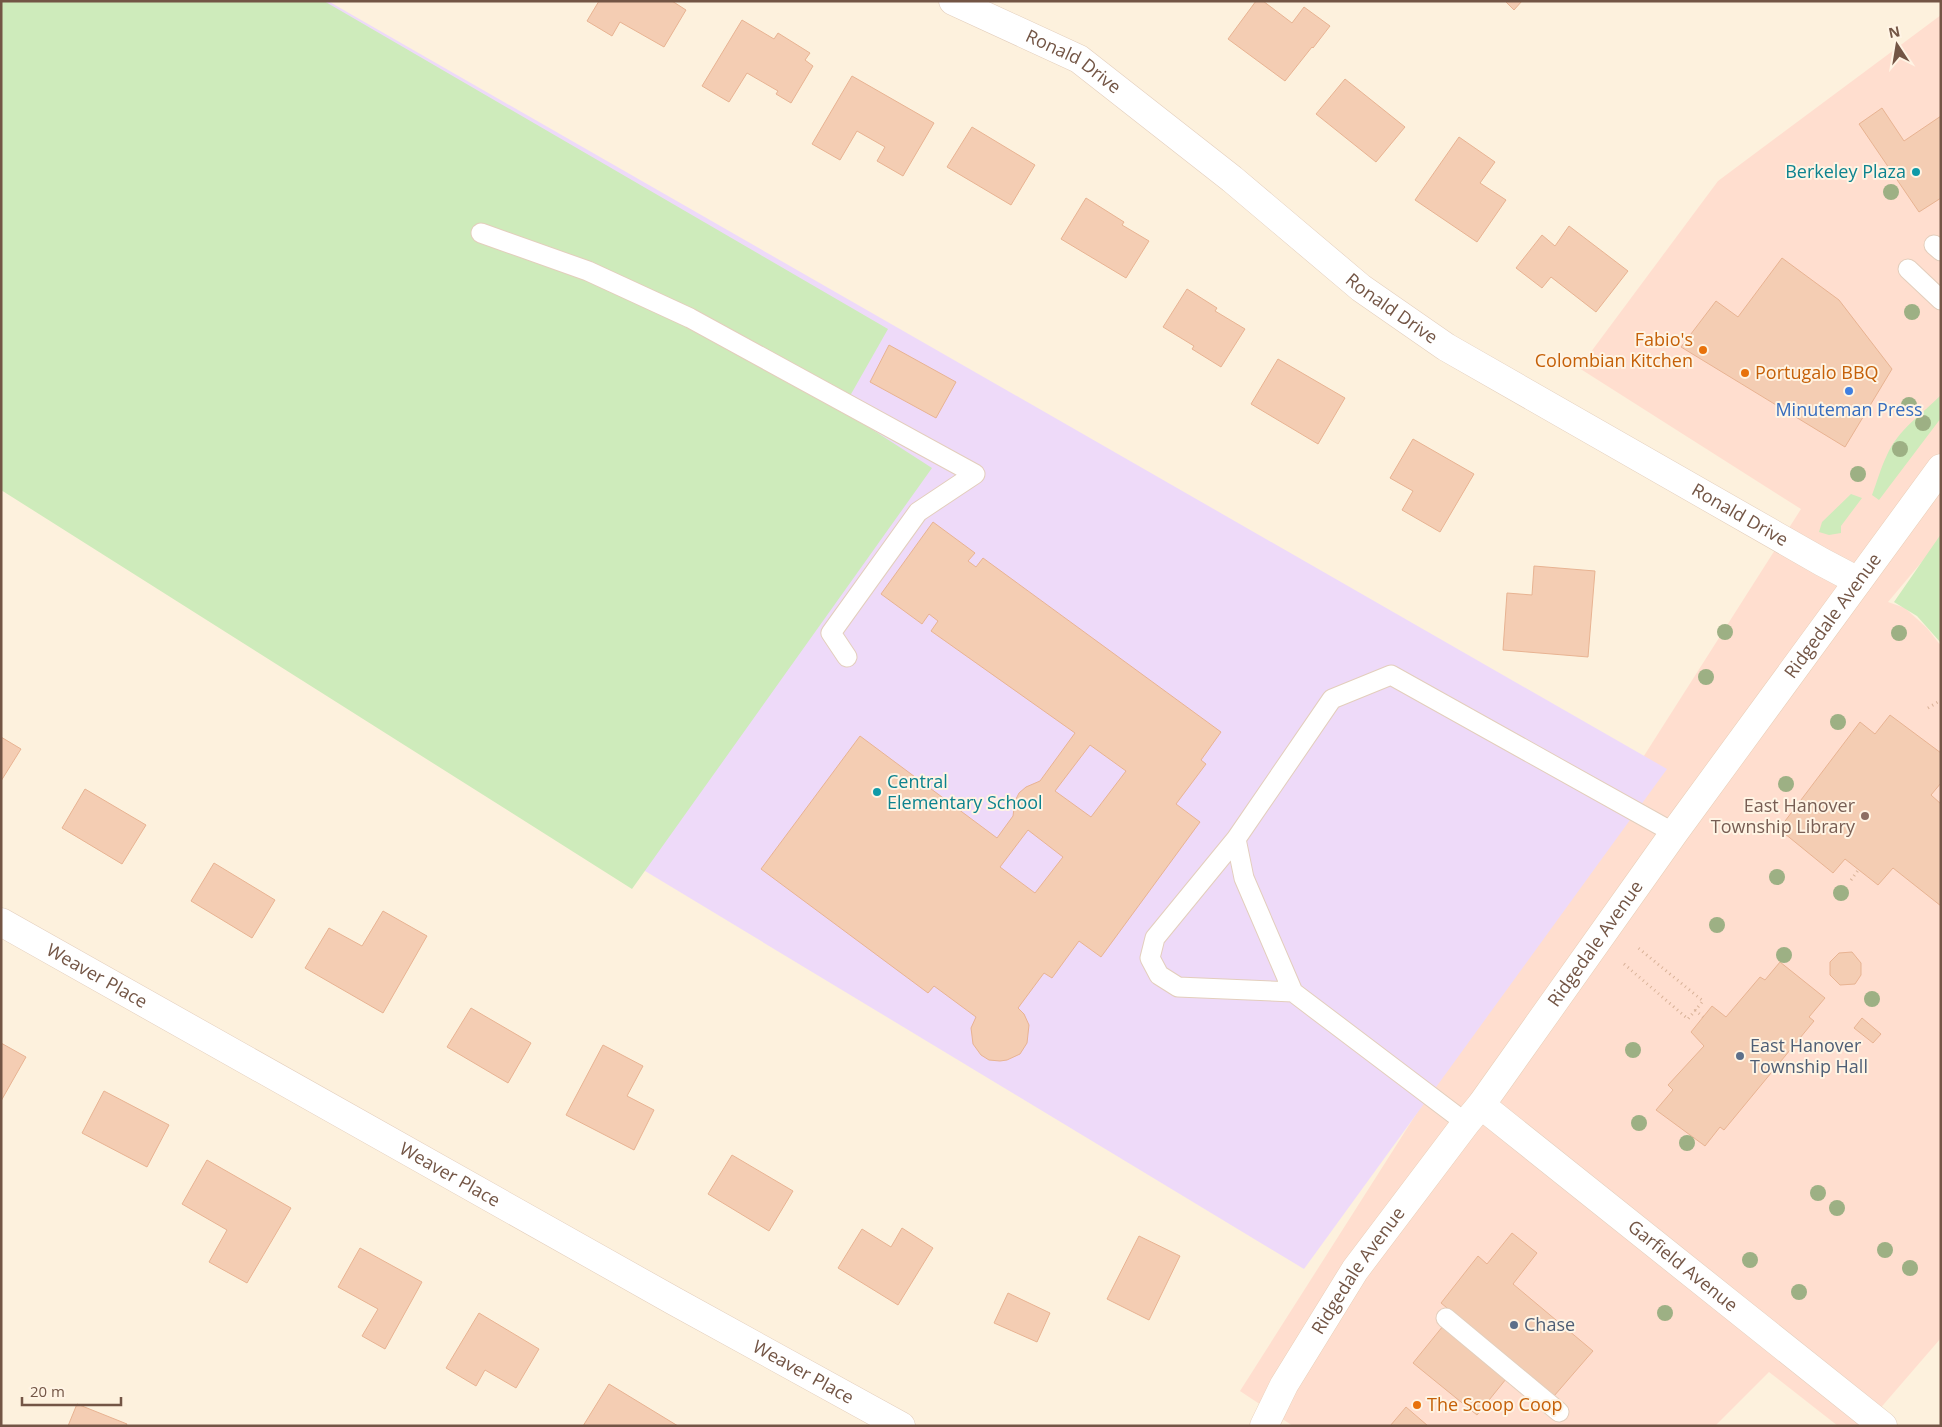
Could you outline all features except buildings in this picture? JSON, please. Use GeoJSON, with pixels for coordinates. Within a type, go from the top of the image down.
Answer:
{"type":"FeatureCollection","features":[{"type":"Feature","properties":{"kind":"street","name":"Ronald Drive"},"geometry":{"type":"LineString","coordinates":[[952,1],[1079,59],[1232,180],[1361,288],[1446,347],[1813,558],[1858,581]]}},
{"type":"Feature","properties":{"kind":"street","name":"Ridgedale Avenue"},"geometry":{"type":"LineString","coordinates":[[1264,1426],[1284,1385],[1355,1270],[1474,1114],[1674,833],[1941,468]]}},
{"type":"Feature","properties":{"kind":"street","name":"Weaver Place"},"geometry":{"type":"LineString","coordinates":[[1,922],[674,1301],[901,1426]]}},
{"type":"Feature","properties":{"kind":"street","name":"Garfield Avenue"},"geometry":{"type":"LineString","coordinates":[[1474,1114],[1883,1426]]}},
{"type":"Feature","properties":{"kind":"lane"},"geometry":{"type":"LineString","coordinates":[[481,233],[588,271],[690,318],[975,474],[918,512],[831,633],[847,657]]}},
{"type":"Feature","properties":{"kind":"lane"},"geometry":{"type":"LineString","coordinates":[[1908,269],[1941,300]]}},
{"type":"Feature","properties":{"kind":"lane"},"geometry":{"type":"LineString","coordinates":[[1474,1114],[1293,992],[1178,987],[1159,974],[1150,958],[1155,938],[1236,839],[1332,699],[1391,675],[1674,833]]}},
{"type":"Feature","properties":{"kind":"lane"},"geometry":{"type":"LineString","coordinates":[[1236,839],[1244,878],[1293,992]]}},
{"type":"Feature","properties":{"kind":"lane"},"geometry":{"type":"LineString","coordinates":[[1446,1318],[1559,1412]]}},
{"type":"Feature","properties":{"kind":"path"},"geometry":{"type":"LineString","coordinates":[[1928,708],[1941,700]]}},
{"type":"Feature","properties":{"kind":"path"},"geometry":{"type":"LineString","coordinates":[[1851,880],[1859,869]]}},
{"type":"Feature","properties":{"kind":"path"},"geometry":{"type":"LineString","coordinates":[[1624,964],[1688,1018],[1703,1001],[1637,947]]}},
{"type":"Feature","properties":{"kind":"path"},"geometry":{"type":"LineString","coordinates":[[1695,1010],[1703,1017]]}},
{"type":"Feature","properties":{"kind":"shaded area"},"geometry":{"type":"Polygon","coordinates":[[[1,1],[328,1],[1667,769],[1304,1269],[1,482],[1,1]]]}},
{"type":"Feature","properties":{"kind":"shaded area"},"geometry":{"type":"Polygon","coordinates":[[[1941,15],[1941,539],[1888,602],[1905,608],[1927,628],[1941,646],[1941,1338],[1865,1426],[1838,1426],[1769,1372],[1715,1426],[1293,1426],[1240,1391],[1801,509],[1579,368],[1718,181],[1941,15]]]}},
{"type":"Feature","properties":{"kind":"green space"},"geometry":{"type":"Polygon","coordinates":[[[1,1],[324,1],[888,329],[842,410],[932,468],[632,889],[1,490],[1,1]]]}},
{"type":"Feature","properties":{"kind":"green space"},"geometry":{"type":"Polygon","coordinates":[[[1941,395],[1941,418],[1879,500],[1872,495],[1883,464],[1892,446],[1904,430],[1941,395]]]}},
{"type":"Feature","properties":{"kind":"green space"},"geometry":{"type":"Polygon","coordinates":[[[1851,494],[1862,498],[1841,526],[1841,533],[1829,535],[1819,532],[1822,522],[1851,494]]]}},
{"type":"Feature","properties":{"kind":"green space"},"geometry":{"type":"Polygon","coordinates":[[[1941,534],[1941,643],[1917,616],[1894,602],[1941,534]]]}},
{"type":"Feature","properties":{"kind":"place","name":"Berkeley Plaza"},"geometry":{"type":"Point","coordinates":[1916,172]}},
{"type":"Feature","properties":{"kind":"place","name":"Fabio's Colombian Kitchen"},"geometry":{"type":"Point","coordinates":[1703,350]}},
{"type":"Feature","properties":{"kind":"place","name":"Portugalo BBQ"},"geometry":{"type":"Point","coordinates":[1745,373]}},
{"type":"Feature","properties":{"kind":"place","name":"Minuteman Press"},"geometry":{"type":"Point","coordinates":[1849,391]}},
{"type":"Feature","properties":{"kind":"place","name":"Central Elementary School"},"geometry":{"type":"Point","coordinates":[877,792]}},
{"type":"Feature","properties":{"kind":"place","name":"East Hanover Township Library"},"geometry":{"type":"Point","coordinates":[1865,816]}},
{"type":"Feature","properties":{"kind":"place","name":"East Hanover Township Hall"},"geometry":{"type":"Point","coordinates":[1740,1056]}},
{"type":"Feature","properties":{"kind":"place","name":"Chase"},"geometry":{"type":"Point","coordinates":[1514,1325]}},
{"type":"Feature","properties":{"kind":"place","name":"The Scoop Coop"},"geometry":{"type":"Point","coordinates":[1417,1405]}}]}
